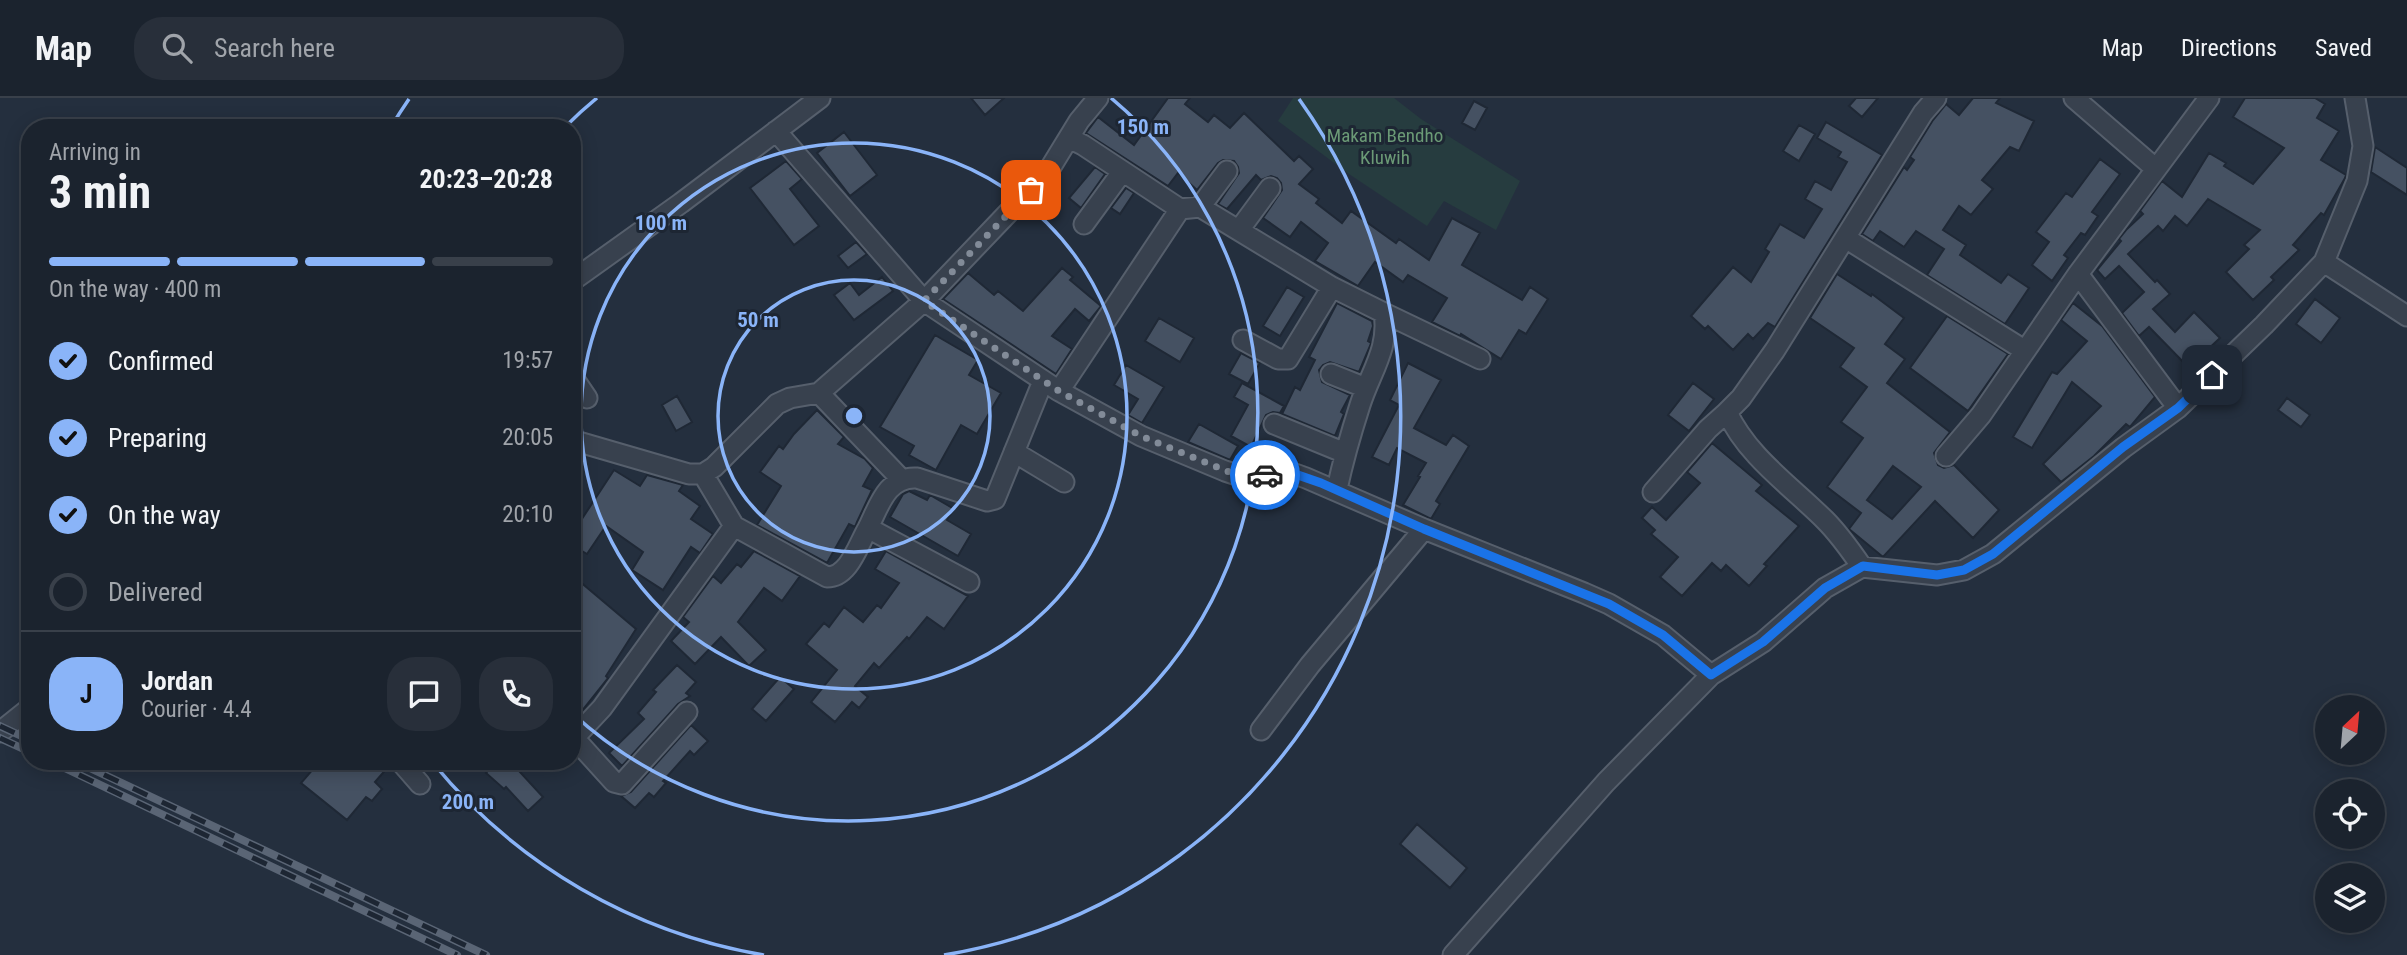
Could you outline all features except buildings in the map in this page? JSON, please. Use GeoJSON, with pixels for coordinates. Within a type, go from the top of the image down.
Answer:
{"type":"FeatureCollection","features":[{"type":"Feature","properties":{"kind":"street"},"geometry":{"type":"LineString","coordinates":[[581,274],[820,98]]}},
{"type":"Feature","properties":{"kind":"street"},"geometry":{"type":"LineString","coordinates":[[581,443],[689,474],[703,474],[714,467],[777,404],[790,398],[819,393],[924,301],[1049,170],[1098,98]]}},
{"type":"Feature","properties":{"kind":"street"},"geometry":{"type":"LineString","coordinates":[[1653,492],[1709,429],[1741,398],[1847,239],[1923,113],[1936,98]]}},
{"type":"Feature","properties":{"kind":"street"},"geometry":{"type":"LineString","coordinates":[[2074,98],[2155,169]]}},
{"type":"Feature","properties":{"kind":"street"},"geometry":{"type":"LineString","coordinates":[[1947,456],[1981,415],[2078,274],[2209,98]]}},
{"type":"Feature","properties":{"kind":"street"},"geometry":{"type":"LineString","coordinates":[[1453,955],[1606,782],[1711,675],[1763,642],[1825,588],[1863,566],[1937,575],[1964,570],[1993,554],[2123,447],[2178,408],[2324,262],[2357,181],[2363,146],[2355,98]]}},
{"type":"Feature","properties":{"kind":"street"},"geometry":{"type":"LineString","coordinates":[[776,131],[924,301],[1051,386],[1141,436],[1225,471],[1234,474],[1295,474],[1584,593],[1663,635],[1711,675]]}},
{"type":"Feature","properties":{"kind":"street"},"geometry":{"type":"LineString","coordinates":[[1069,138],[1180,209],[1200,207],[1332,287],[1480,359]]}},
{"type":"Feature","properties":{"kind":"street"},"geometry":{"type":"LineString","coordinates":[[1200,207],[1227,171]]}},
{"type":"Feature","properties":{"kind":"street"},"geometry":{"type":"LineString","coordinates":[[1084,225],[1122,172]]}},
{"type":"Feature","properties":{"kind":"street"},"geometry":{"type":"LineString","coordinates":[[1239,230],[1270,188]]}},
{"type":"Feature","properties":{"kind":"street"},"geometry":{"type":"LineString","coordinates":[[703,474],[734,526],[827,577],[838,576],[846,568],[890,486],[902,480],[917,478],[987,501],[995,499],[1014,452],[1051,386],[1180,209]]}},
{"type":"Feature","properties":{"kind":"street"},"geometry":{"type":"LineString","coordinates":[[1847,239],[2024,350]]}},
{"type":"Feature","properties":{"kind":"street"},"geometry":{"type":"LineString","coordinates":[[2324,262],[2407,316]]}},
{"type":"Feature","properties":{"kind":"street"},"geometry":{"type":"LineString","coordinates":[[2078,274],[2178,408]]}},
{"type":"Feature","properties":{"kind":"street"},"geometry":{"type":"LineString","coordinates":[[1243,340],[1278,359],[1287,360],[1332,287]]}},
{"type":"Feature","properties":{"kind":"street"},"geometry":{"type":"LineString","coordinates":[[1336,489],[1366,388],[1385,342],[1387,330],[1384,313]]}},
{"type":"Feature","properties":{"kind":"street"},"geometry":{"type":"LineString","coordinates":[[1331,373],[1366,388]]}},
{"type":"Feature","properties":{"kind":"street"},"geometry":{"type":"LineString","coordinates":[[581,389],[587,398]]}},
{"type":"Feature","properties":{"kind":"street"},"geometry":{"type":"LineString","coordinates":[[819,393],[902,480]]}},
{"type":"Feature","properties":{"kind":"street"},"geometry":{"type":"LineString","coordinates":[[1727,412],[1737,433],[1750,448],[1827,523],[1863,566]]}},
{"type":"Feature","properties":{"kind":"street"},"geometry":{"type":"LineString","coordinates":[[1274,424],[1345,453]]}},
{"type":"Feature","properties":{"kind":"street"},"geometry":{"type":"LineString","coordinates":[[1014,452],[1064,482]]}},
{"type":"Feature","properties":{"kind":"street"},"geometry":{"type":"LineString","coordinates":[[581,729],[602,708],[734,526]]}},
{"type":"Feature","properties":{"kind":"street"},"geometry":{"type":"LineString","coordinates":[[868,528],[969,582]]}},
{"type":"Feature","properties":{"kind":"street"},"geometry":{"type":"LineString","coordinates":[[1261,730],[1310,665],[1424,529]]}},
{"type":"Feature","properties":{"kind":"street"},"geometry":{"type":"LineString","coordinates":[[581,746],[614,782],[622,784],[687,712]]}},
{"type":"Feature","properties":{"kind":"street"},"geometry":{"type":"LineString","coordinates":[[0,732],[21,715]]}},
{"type":"Feature","properties":{"kind":"street"},"geometry":{"type":"LineString","coordinates":[[408,770],[420,784]]}},
{"type":"Feature","properties":{"kind":"green space","name":"Makam Bendho Kluwih"},"geometry":{"type":"Polygon","coordinates":[[[1293,98],[1394,98],[1421,119],[1520,181],[1496,230],[1444,201],[1427,226],[1349,174],[1278,121],[1293,98]]]}},
{"type":"Feature","properties":{"kind":"railway"},"geometry":{"type":"LineString","coordinates":[[0,726],[21,736]]}},
{"type":"Feature","properties":{"kind":"railway"},"geometry":{"type":"LineString","coordinates":[[0,738],[21,748]]}},
{"type":"Feature","properties":{"kind":"railway"},"geometry":{"type":"LineString","coordinates":[[69,770],[457,955]]}},
{"type":"Feature","properties":{"kind":"railway"},"geometry":{"type":"LineString","coordinates":[[94,770],[486,955]]}},
{"type":"Feature","properties":{"kind":"way so far"},"geometry":{"type":"LineString","coordinates":[[1031,190],[924,301],[1059,391],[1141,436],[1234,474],[1265,475]]}},
{"type":"Feature","properties":{"kind":"route"},"geometry":{"type":"LineString","coordinates":[[1265,475],[1295,474],[1321,483],[1424,529],[1609,604],[1663,635],[1711,675],[1763,642],[1825,588],[1863,566],[1937,575],[1964,570],[1993,554],[2123,447],[2178,408],[2212,375]]}}]}
